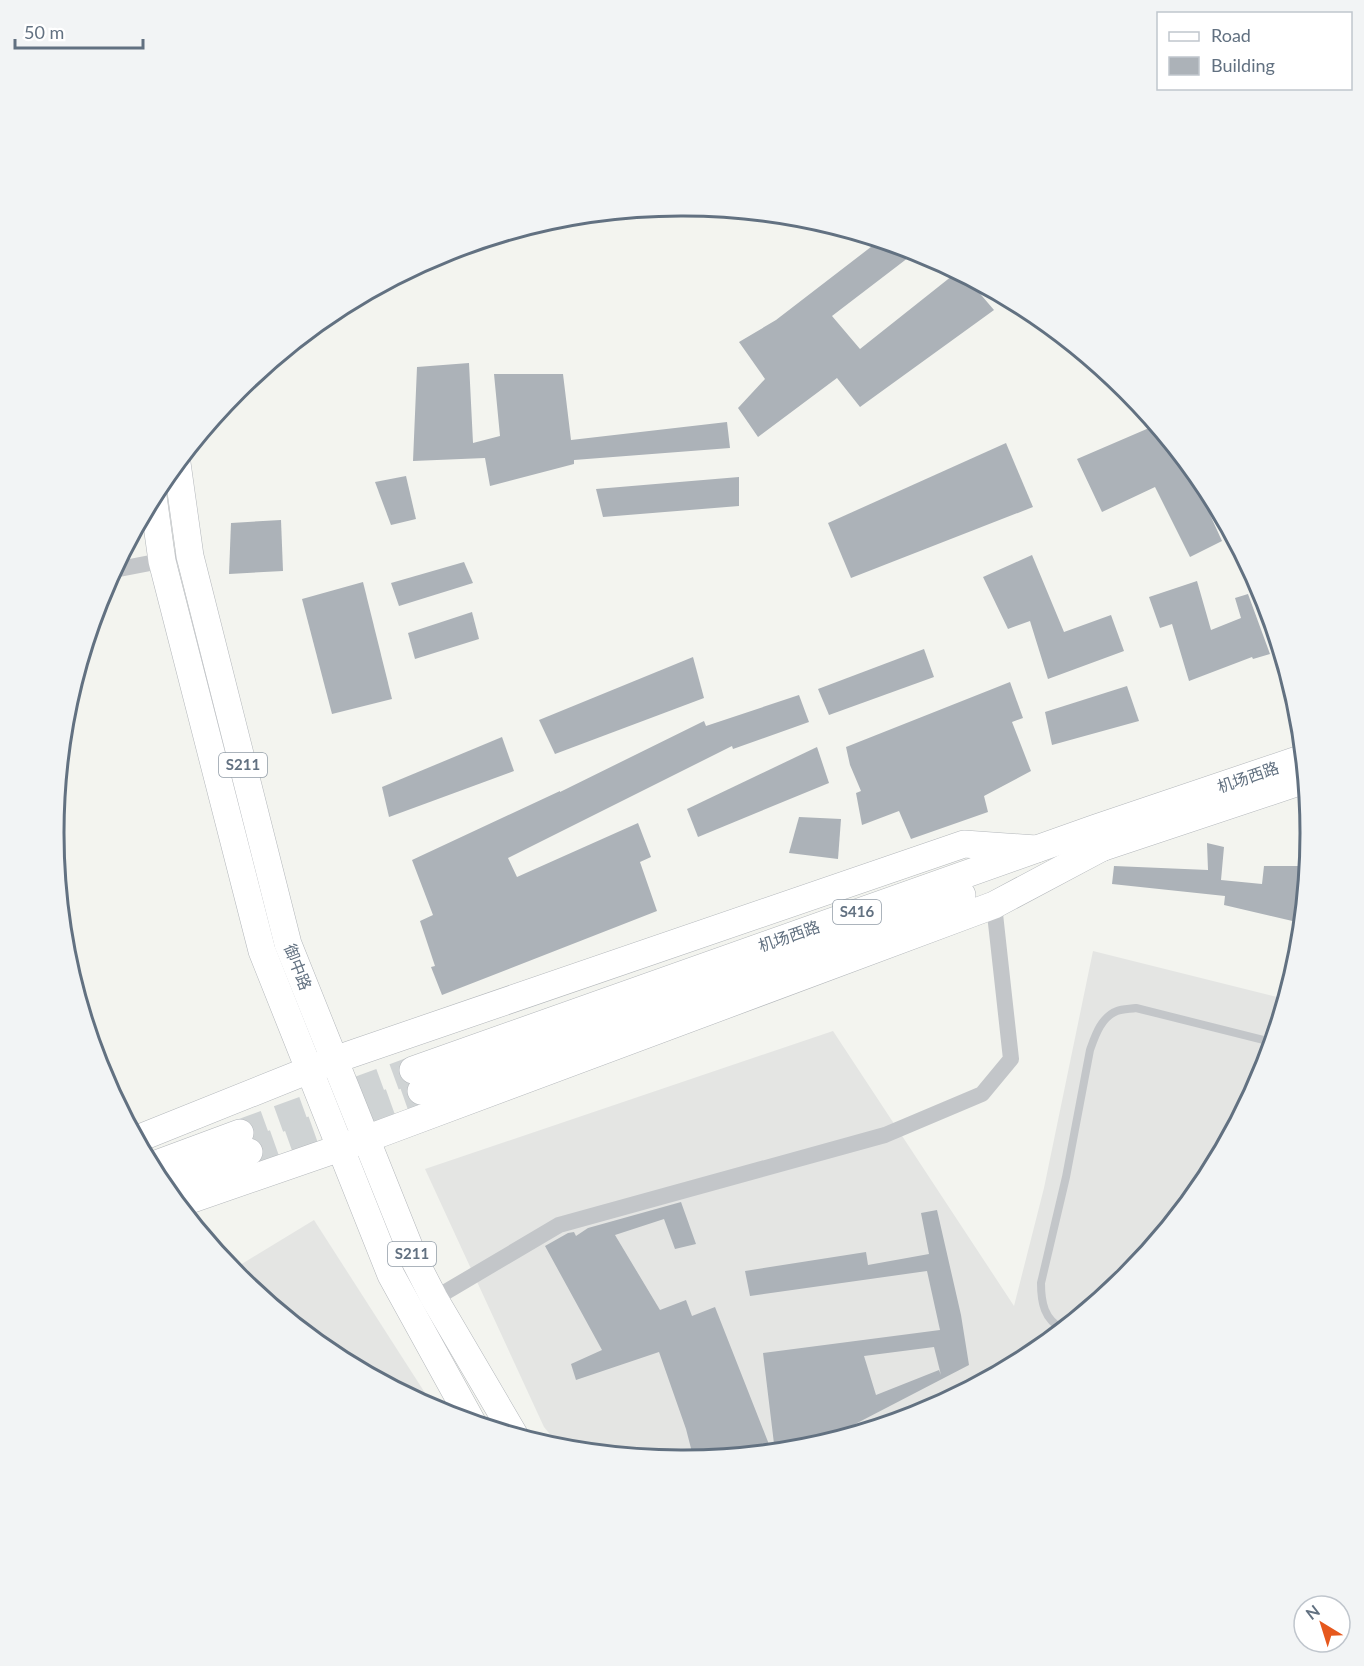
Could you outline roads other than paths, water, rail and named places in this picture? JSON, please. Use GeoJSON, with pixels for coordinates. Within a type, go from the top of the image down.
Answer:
{"type":"FeatureCollection","features":[{"type":"Feature","properties":{"kind":"main road","name":"御中路"},"geometry":{"type":"LineString","coordinates":[[179,476],[190,556],[288,944],[415,1260],[423,1305],[468,1412]]}},
{"type":"Feature","properties":{"kind":"main road","name":"御中路"},"geometry":{"type":"LineString","coordinates":[[155,511],[162,561],[262,951],[390,1275],[423,1305],[507,1425]]}},
{"type":"Feature","properties":{"kind":"main road","name":"机场西路"},"geometry":{"type":"LineString","coordinates":[[1103,847],[417,1080],[1036,849],[1295,761]]}},
{"type":"Feature","properties":{"kind":"main road","name":"S416"},"geometry":{"type":"LineString","coordinates":[[1103,847],[1297,783]]}},
{"type":"Feature","properties":{"kind":"main road"},"geometry":{"type":"LineString","coordinates":[[144,1136],[334,1060],[964,844],[1036,849]]}},
{"type":"Feature","properties":{"kind":"main road"},"geometry":{"type":"LineString","coordinates":[[186,1201],[366,1139],[994,905],[1103,847]]}},
{"type":"Feature","properties":{"kind":"main road"},"geometry":{"type":"LineString","coordinates":[[161,1164],[244,1143],[172,1180]]}},
{"type":"Feature","properties":{"kind":"street"},"geometry":{"type":"LineString","coordinates":[[125,568],[190,556]]}},
{"type":"Feature","properties":{"kind":"street"},"geometry":{"type":"LineString","coordinates":[[423,1305],[559,1225],[885,1135],[982,1094],[1011,1059],[994,905]]}},
{"type":"Feature","properties":{"kind":"lane"},"geometry":{"type":"LineString","coordinates":[[1056,1324],[1046,1314],[1041,1300],[1041,1283],[1066,1177],[1090,1050],[1105,1019],[1116,1011],[1136,1008],[1263,1040]]}},
{"type":"Feature","properties":{"kind":"tunnel"},"geometry":{"type":"LineString","coordinates":[[240,1133],[413,1070]]}},
{"type":"Feature","properties":{"kind":"tunnel"},"geometry":{"type":"LineString","coordinates":[[249,1152],[421,1091]]}}]}
